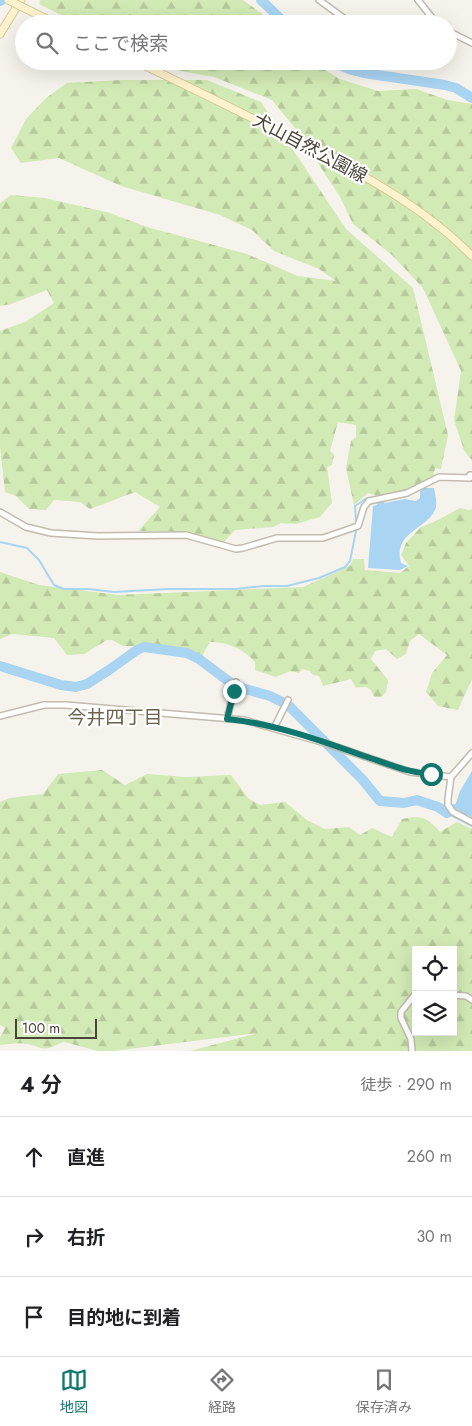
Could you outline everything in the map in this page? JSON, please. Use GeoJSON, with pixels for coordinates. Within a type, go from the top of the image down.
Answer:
{"type":"FeatureCollection","features":[{"type":"Feature","properties":{"kind":"main road"},"geometry":{"type":"LineString","coordinates":[[8,0],[39,15]]}},
{"type":"Feature","properties":{"kind":"main road"},"geometry":{"type":"LineString","coordinates":[[0,34],[21,0]]}},
{"type":"Feature","properties":{"kind":"main road","name":"犬山自然公園線"},"geometry":{"type":"LineString","coordinates":[[153,70],[347,166],[424,214],[472,256]]}},
{"type":"Feature","properties":{"kind":"street"},"geometry":{"type":"LineString","coordinates":[[319,0],[340,15]]}},
{"type":"Feature","properties":{"kind":"street"},"geometry":{"type":"LineString","coordinates":[[418,0],[430,15]]}},
{"type":"Feature","properties":{"kind":"street"},"geometry":{"type":"LineString","coordinates":[[457,36],[472,43]]}},
{"type":"Feature","properties":{"kind":"street"},"geometry":{"type":"LineString","coordinates":[[0,512],[26,527],[51,533],[98,536],[186,535],[226,547],[243,548],[277,538],[323,538],[358,526],[364,507],[369,501],[407,493],[439,477],[470,478],[470,475],[472,475]]}},
{"type":"Feature","properties":{"kind":"street"},"geometry":{"type":"LineString","coordinates":[[227,719],[236,682]]}},
{"type":"Feature","properties":{"kind":"street"},"geometry":{"type":"LineString","coordinates":[[274,728],[288,700]]}},
{"type":"Feature","properties":{"kind":"street"},"geometry":{"type":"LineString","coordinates":[[0,716],[44,705],[66,705],[244,720],[328,744],[410,772],[450,776]]}},
{"type":"Feature","properties":{"kind":"street"},"geometry":{"type":"LineString","coordinates":[[472,753],[450,776],[448,799],[451,810],[472,822]]}},
{"type":"Feature","properties":{"kind":"street"},"geometry":{"type":"LineString","coordinates":[[457,995],[466,996],[472,1000]]}},
{"type":"Feature","properties":{"kind":"street"},"geometry":{"type":"LineString","coordinates":[[412,998],[401,1012],[401,1018],[411,1039],[412,1051]]}},
{"type":"Feature","properties":{"kind":"green space"},"geometry":{"type":"Polygon","coordinates":[[[40,0],[243,0],[264,15],[61,15],[39,4],[40,0]]]}},
{"type":"Feature","properties":{"kind":"green space"},"geometry":{"type":"Polygon","coordinates":[[[176,70],[325,70],[340,79],[378,91],[416,89],[448,100],[472,104],[472,461],[464,450],[454,420],[461,371],[423,288],[392,255],[353,224],[340,197],[295,128],[272,100],[214,77],[176,70]]]}},
{"type":"Feature","properties":{"kind":"green space"},"geometry":{"type":"Polygon","coordinates":[[[121,80],[207,80],[261,102],[346,229],[413,288],[448,435],[441,469],[435,468],[433,477],[407,490],[383,497],[368,493],[354,505],[346,468],[351,441],[356,437],[356,425],[338,422],[330,451],[334,455],[332,465],[327,467],[332,503],[320,517],[296,524],[281,523],[273,527],[235,530],[223,543],[186,532],[138,531],[160,507],[135,492],[90,509],[80,502],[54,500],[46,510],[29,509],[16,496],[5,492],[0,447],[0,331],[25,322],[54,303],[47,290],[11,304],[0,306],[0,203],[11,195],[45,198],[110,213],[147,227],[247,254],[298,276],[336,281],[319,269],[274,251],[252,230],[220,215],[121,186],[59,158],[21,163],[11,148],[26,119],[46,98],[67,83],[121,80]]]}},
{"type":"Feature","properties":{"kind":"green space"},"geometry":{"type":"Polygon","coordinates":[[[460,508],[472,509],[472,679],[458,710],[438,706],[426,692],[432,673],[447,655],[419,634],[410,641],[406,654],[397,659],[386,649],[375,651],[371,659],[388,680],[386,692],[381,697],[374,697],[368,688],[356,688],[351,679],[323,686],[319,676],[302,669],[299,673],[290,671],[276,677],[255,670],[255,662],[246,653],[223,643],[210,642],[201,658],[190,652],[152,646],[123,646],[112,640],[107,640],[84,654],[67,655],[54,638],[12,634],[0,639],[0,572],[39,585],[118,595],[303,587],[350,566],[353,559],[364,559],[365,570],[400,573],[409,566],[401,555],[406,543],[421,527],[460,508]]]}},
{"type":"Feature","properties":{"kind":"green space"},"geometry":{"type":"Polygon","coordinates":[[[102,770],[125,785],[147,774],[186,777],[231,775],[248,798],[260,805],[285,802],[307,820],[325,829],[349,827],[360,835],[372,828],[392,837],[402,819],[419,817],[428,820],[440,832],[457,822],[472,829],[472,1051],[190,1051],[258,1033],[113,1051],[98,1051],[64,1042],[46,1049],[25,1043],[0,1045],[0,1038],[5,1028],[0,1025],[0,802],[10,798],[43,794],[58,774],[102,770]]]}},
{"type":"Feature","properties":{"kind":"water"},"geometry":{"type":"Polygon","coordinates":[[[424,488],[434,488],[436,507],[427,521],[413,531],[402,544],[400,552],[401,563],[408,566],[400,570],[368,568],[373,506],[377,505],[377,501],[383,500],[384,503],[405,499],[416,501],[420,498],[420,491],[424,488]]]}},
{"type":"Feature","properties":{"kind":"water"},"geometry":{"type":"Polygon","coordinates":[[[472,771],[472,817],[455,810],[453,807],[472,771]]]}},
{"type":"Feature","properties":{"kind":"waterway"},"geometry":{"type":"LineString","coordinates":[[261,0],[277,15]]}},
{"type":"Feature","properties":{"kind":"waterway"},"geometry":{"type":"LineString","coordinates":[[352,70],[445,85],[456,88],[472,98]]}},
{"type":"Feature","properties":{"kind":"waterway"},"geometry":{"type":"LineString","coordinates":[[356,522],[355,506],[367,498]]}},
{"type":"Feature","properties":{"kind":"waterway"},"geometry":{"type":"LineString","coordinates":[[0,542],[27,548],[39,560],[54,585],[64,589],[114,592],[168,589],[236,589],[287,586],[319,578],[345,567],[350,561],[356,531]]}},
{"type":"Feature","properties":{"kind":"waterway"},"geometry":{"type":"LineString","coordinates":[[0,666],[61,685],[76,687],[87,684],[144,647],[187,653],[199,659],[231,683],[270,696],[288,705],[362,779],[380,801],[404,803],[417,800],[438,807],[447,813],[454,809]]}},
{"type":"Feature","properties":{"kind":"waterway"},"geometry":{"type":"LineString","coordinates":[[447,813],[472,826]]}},
{"type":"Feature","properties":{"kind":"district","name":"今井四丁目"},"geometry":{"type":"Point","coordinates":[115,717]}},
{"type":"Feature","properties":{"kind":"route"},"geometry":{"type":"LineString","coordinates":[[234,691],[227,719],[252,722],[325,743],[410,772],[431,774]]}}]}
